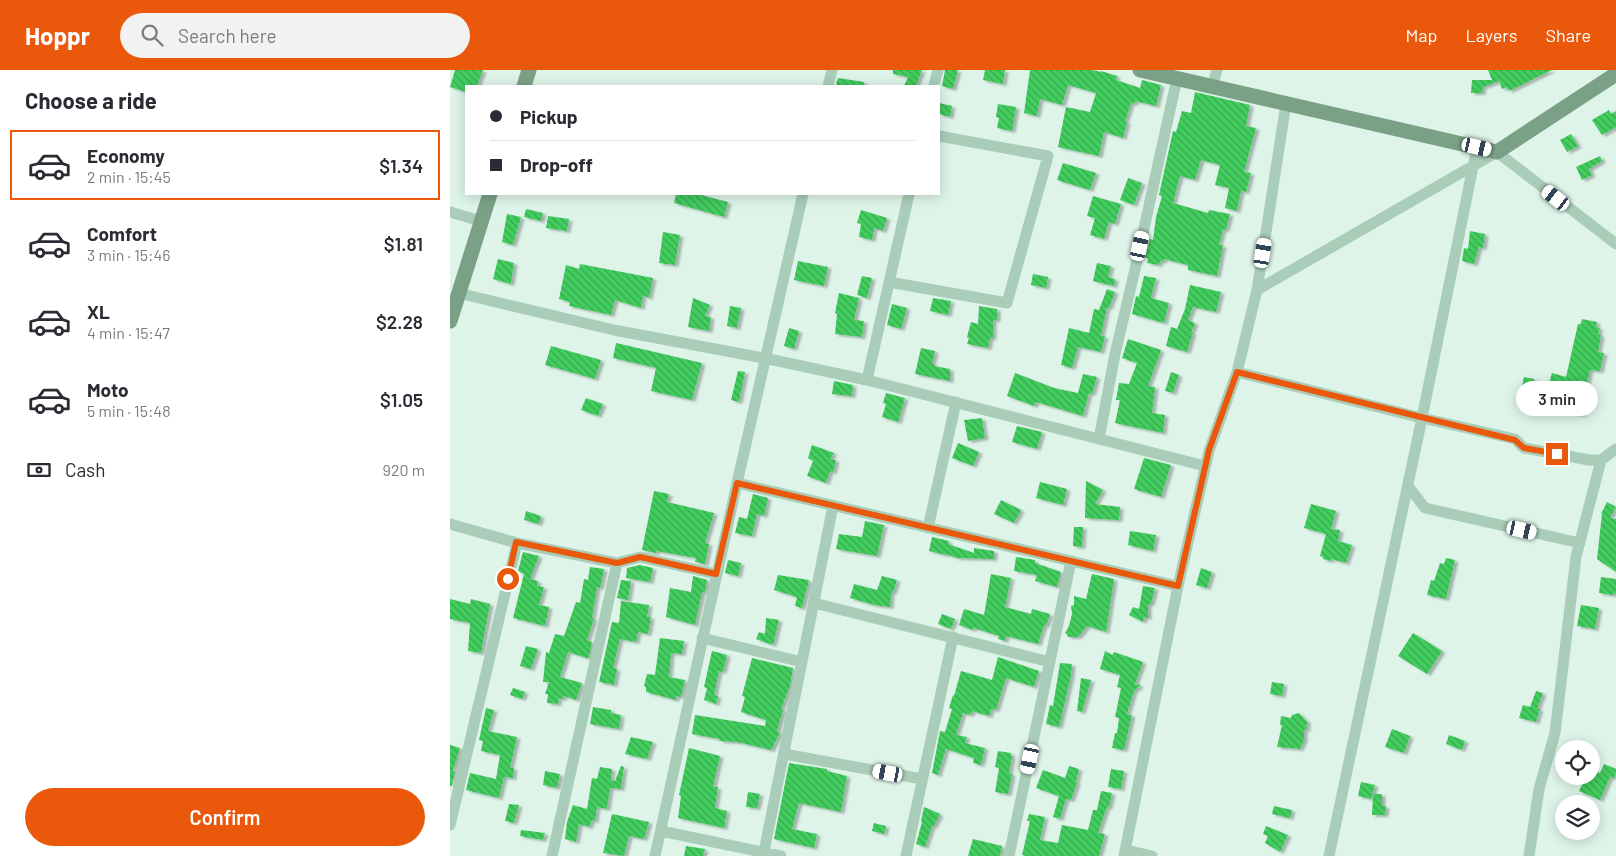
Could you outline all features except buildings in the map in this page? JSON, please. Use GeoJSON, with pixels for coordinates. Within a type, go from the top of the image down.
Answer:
{"type":"FeatureCollection","features":[{"type":"Feature","properties":{"kind":"street"},"geometry":{"type":"LineString","coordinates":[[524,85],[529,70]]}},
{"type":"Feature","properties":{"kind":"street"},"geometry":{"type":"LineString","coordinates":[[828,85],[832,70]]}},
{"type":"Feature","properties":{"kind":"street"},"geometry":{"type":"LineString","coordinates":[[934,85],[938,70]]}},
{"type":"Feature","properties":{"kind":"street"},"geometry":{"type":"LineString","coordinates":[[1140,70],[1497,152],[1616,244]]}},
{"type":"Feature","properties":{"kind":"street"},"geometry":{"type":"LineString","coordinates":[[1212,86],[1217,70]]}},
{"type":"Feature","properties":{"kind":"street"},"geometry":{"type":"LineString","coordinates":[[1257,290],[1497,152],[1616,74]]}},
{"type":"Feature","properties":{"kind":"street"},"geometry":{"type":"LineString","coordinates":[[1099,439],[1115,354],[1177,78]]}},
{"type":"Feature","properties":{"kind":"street"},"geometry":{"type":"LineString","coordinates":[[1152,856],[1125,853],[1178,586],[1205,466],[1237,372],[1257,290],[1286,104]]}},
{"type":"Feature","properties":{"kind":"street"},"geometry":{"type":"LineString","coordinates":[[889,282],[1007,303],[1048,156],[940,136]]}},
{"type":"Feature","properties":{"kind":"street"},"geometry":{"type":"LineString","coordinates":[[1329,856],[1408,486],[1477,147]]}},
{"type":"Feature","properties":{"kind":"street"},"geometry":{"type":"LineString","coordinates":[[450,321],[490,195]]}},
{"type":"Feature","properties":{"kind":"street"},"geometry":{"type":"LineString","coordinates":[[655,856],[764,358],[803,195]]}},
{"type":"Feature","properties":{"kind":"street"},"geometry":{"type":"LineString","coordinates":[[867,380],[909,195]]}},
{"type":"Feature","properties":{"kind":"street"},"geometry":{"type":"LineString","coordinates":[[450,212],[481,220]]}},
{"type":"Feature","properties":{"kind":"street"},"geometry":{"type":"LineString","coordinates":[[458,293],[614,330],[764,358],[867,380],[1205,466]]}},
{"type":"Feature","properties":{"kind":"street"},"geometry":{"type":"LineString","coordinates":[[1237,372],[1515,440],[1524,448],[1589,460],[1601,460],[1616,449]]}},
{"type":"Feature","properties":{"kind":"street"},"geometry":{"type":"LineString","coordinates":[[928,528],[956,402]]}},
{"type":"Feature","properties":{"kind":"street"},"geometry":{"type":"LineString","coordinates":[[1529,856],[1538,789],[1555,734],[1566,628],[1576,557],[1601,460]]}},
{"type":"Feature","properties":{"kind":"street"},"geometry":{"type":"LineString","coordinates":[[737,483],[1178,586]]}},
{"type":"Feature","properties":{"kind":"street"},"geometry":{"type":"LineString","coordinates":[[1408,486],[1425,508],[1580,543]]}},
{"type":"Feature","properties":{"kind":"street"},"geometry":{"type":"LineString","coordinates":[[764,852],[833,506]]}},
{"type":"Feature","properties":{"kind":"street"},"geometry":{"type":"LineString","coordinates":[[450,524],[516,542],[617,563],[640,557],[716,574]]}},
{"type":"Feature","properties":{"kind":"street"},"geometry":{"type":"LineString","coordinates":[[450,825],[516,542]]}},
{"type":"Feature","properties":{"kind":"street"},"geometry":{"type":"LineString","coordinates":[[1009,856],[1071,561]]}},
{"type":"Feature","properties":{"kind":"street"},"geometry":{"type":"LineString","coordinates":[[552,856],[617,563]]}},
{"type":"Feature","properties":{"kind":"street"},"geometry":{"type":"LineString","coordinates":[[814,603],[1050,662]]}},
{"type":"Feature","properties":{"kind":"street"},"geometry":{"type":"LineString","coordinates":[[702,638],[802,662]]}},
{"type":"Feature","properties":{"kind":"street"},"geometry":{"type":"LineString","coordinates":[[906,856],[952,638]]}},
{"type":"Feature","properties":{"kind":"street"},"geometry":{"type":"LineString","coordinates":[[784,754],[922,779]]}},
{"type":"Feature","properties":{"kind":"street"},"geometry":{"type":"LineString","coordinates":[[661,831],[781,856]]}},
{"type":"Feature","properties":{"kind":"route"},"geometry":{"type":"LineString","coordinates":[[508,579],[516,542],[617,563],[640,557],[716,574],[737,483],[1178,586],[1209,450],[1237,372],[1515,440],[1524,448],[1557,454]]}}]}
